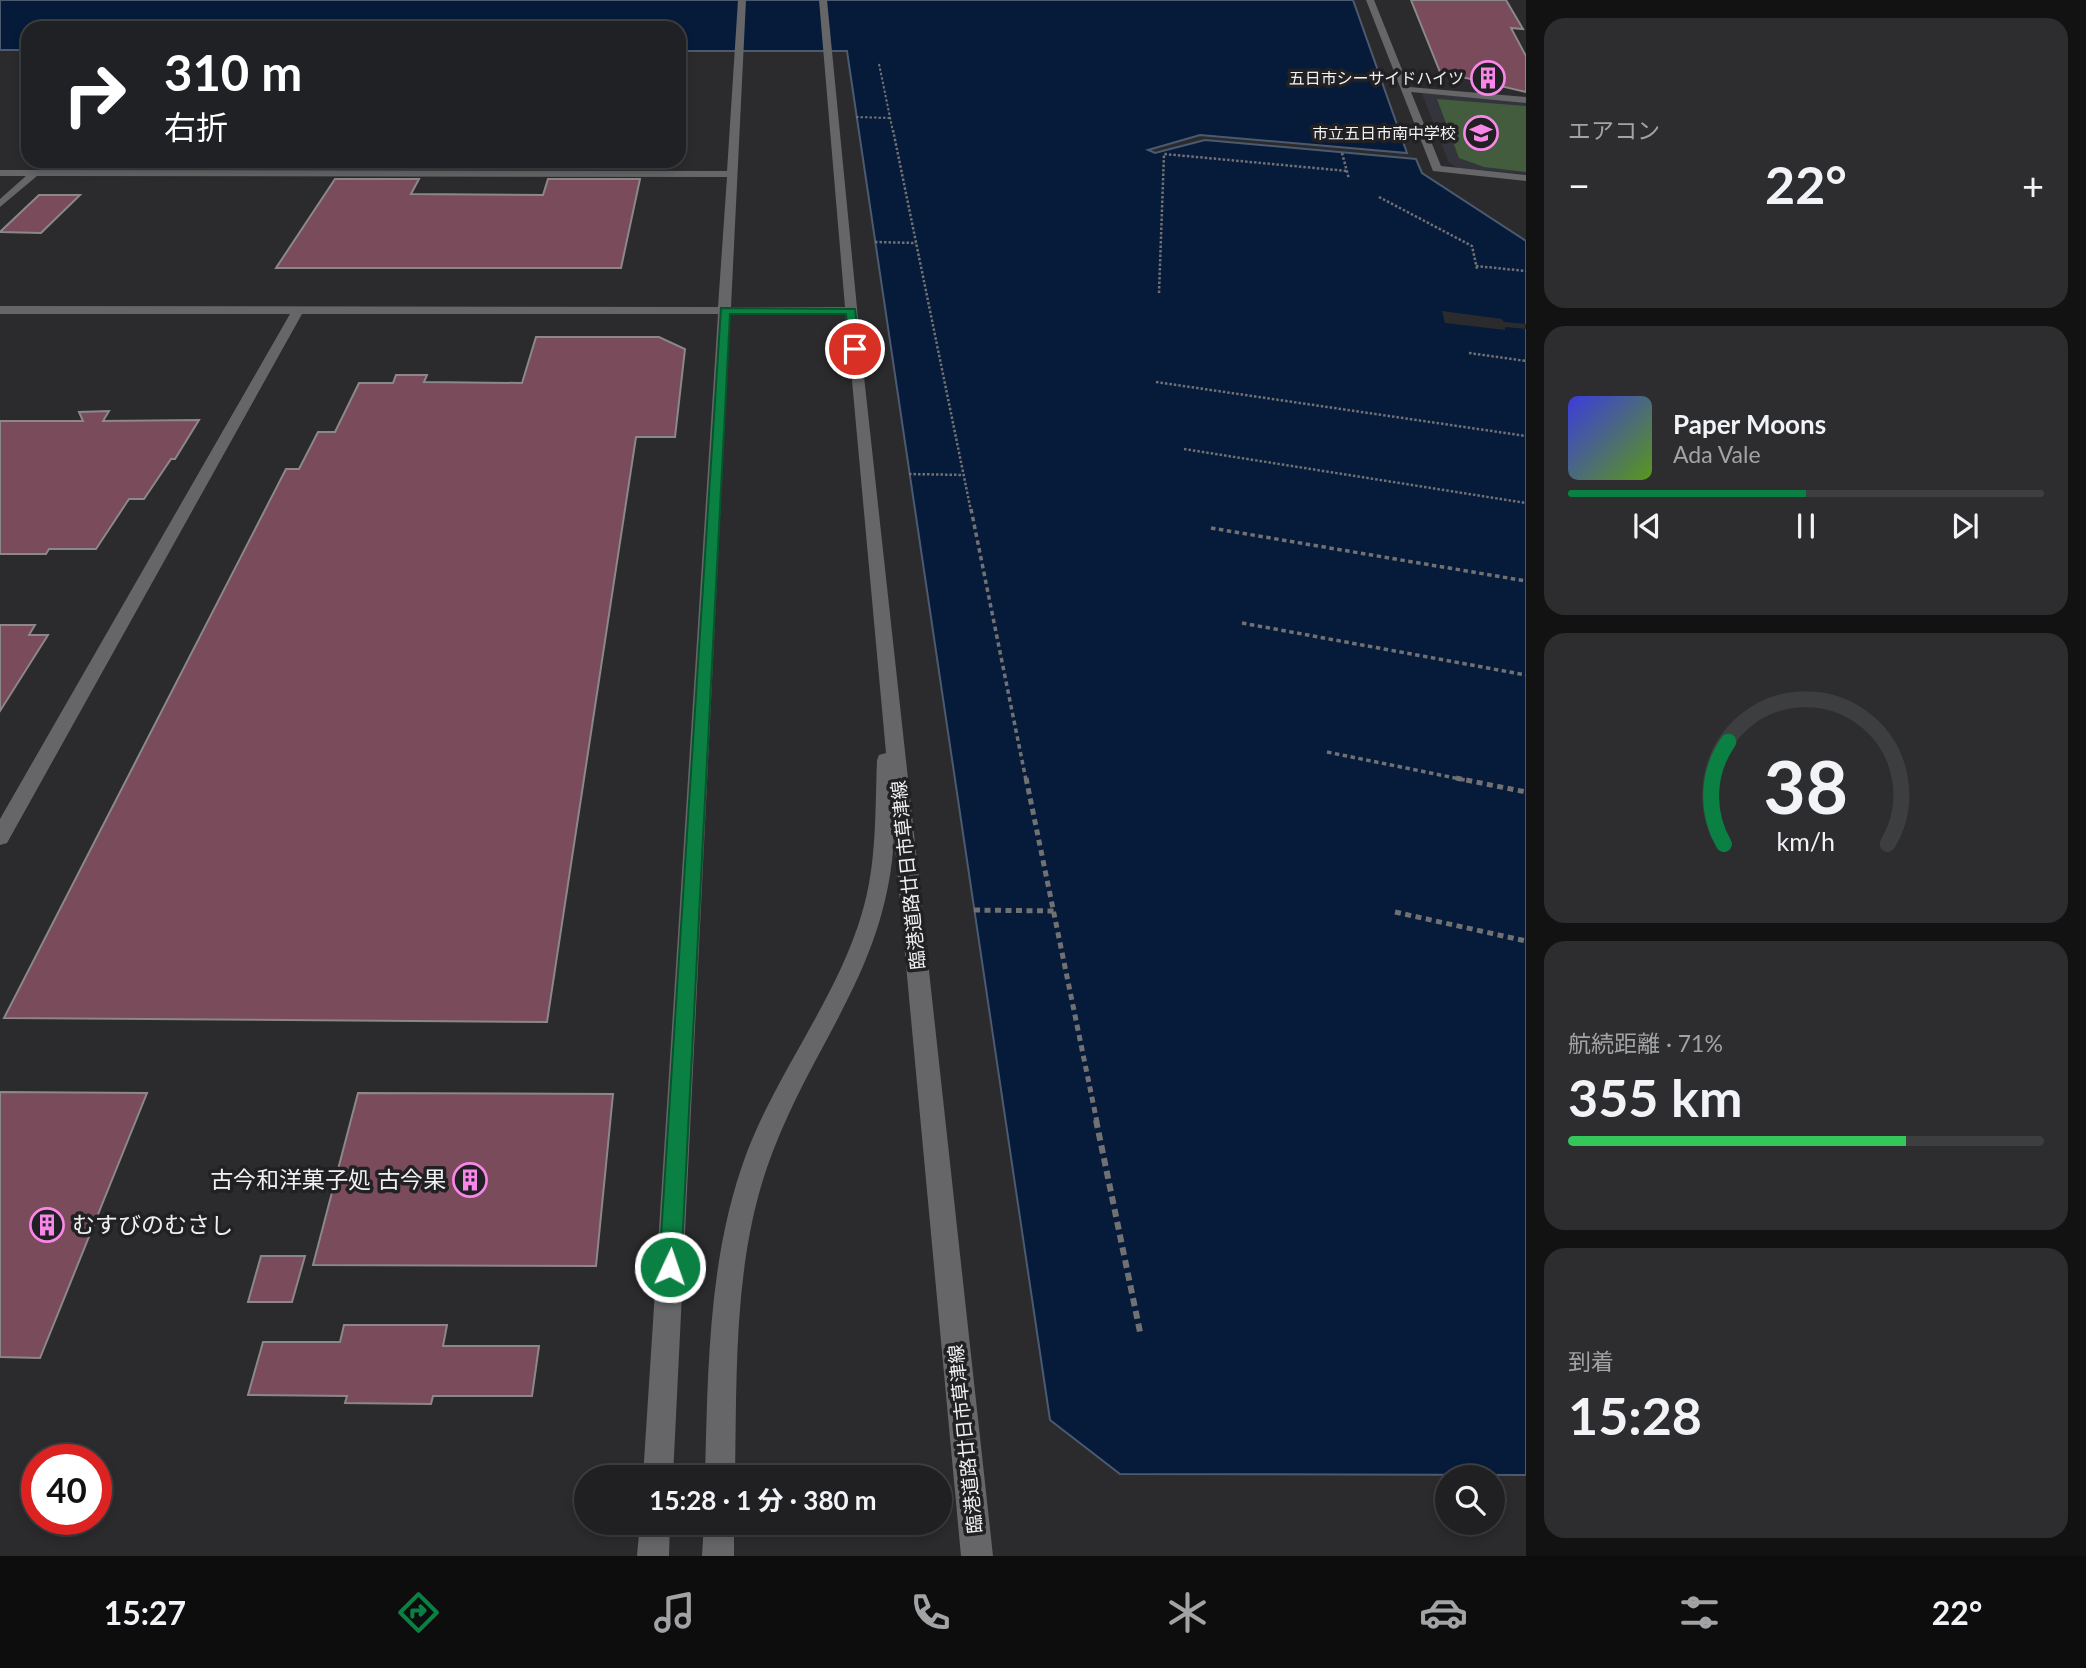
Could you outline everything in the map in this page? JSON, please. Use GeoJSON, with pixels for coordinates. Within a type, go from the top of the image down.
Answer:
{"type":"FeatureCollection","features":[{"type":"Feature","properties":{"kind":"street"},"geometry":{"type":"LineString","coordinates":[[659,1465],[742,0]]}},
{"type":"Feature","properties":{"kind":"street","name":"臨港道路廿日市草津線"},"geometry":{"type":"LineString","coordinates":[[823,0],[851,311],[977,1556]]}},
{"type":"Feature","properties":{"kind":"street"},"geometry":{"type":"LineString","coordinates":[[1370,0],[1437,169],[1526,178]]}},
{"type":"Feature","properties":{"kind":"street"},"geometry":{"type":"LineString","coordinates":[[1406,89],[1526,100]]}},
{"type":"Feature","properties":{"kind":"street"},"geometry":{"type":"LineString","coordinates":[[0,173],[733,174]]}},
{"type":"Feature","properties":{"kind":"street"},"geometry":{"type":"LineString","coordinates":[[0,204],[35,173]]}},
{"type":"Feature","properties":{"kind":"street"},"geometry":{"type":"LineString","coordinates":[[0,310],[851,311]]}},
{"type":"Feature","properties":{"kind":"street"},"geometry":{"type":"LineString","coordinates":[[0,837],[298,310]]}},
{"type":"Feature","properties":{"kind":"street"},"geometry":{"type":"LineString","coordinates":[[720,1465],[726,1300],[741,1222],[760,1154],[786,1097],[837,1003],[860,952],[874,910],[882,866],[889,686]]}},
{"type":"Feature","properties":{"kind":"street"},"geometry":{"type":"LineString","coordinates":[[653,1556],[654,1535]]}},
{"type":"Feature","properties":{"kind":"street"},"geometry":{"type":"LineString","coordinates":[[718,1556],[719,1535]]}},
{"type":"Feature","properties":{"kind":"path"},"geometry":{"type":"LineString","coordinates":[[879,64],[1140,1332]]}},
{"type":"Feature","properties":{"kind":"path"},"geometry":{"type":"LineString","coordinates":[[856,117],[891,118]]}},
{"type":"Feature","properties":{"kind":"path"},"geometry":{"type":"LineString","coordinates":[[1342,153],[1349,179]]}},
{"type":"Feature","properties":{"kind":"path"},"geometry":{"type":"LineString","coordinates":[[1158,293],[1164,154],[1346,171]]}},
{"type":"Feature","properties":{"kind":"path"},"geometry":{"type":"LineString","coordinates":[[1379,197],[1472,246],[1476,268],[1526,271]]}},
{"type":"Feature","properties":{"kind":"path"},"geometry":{"type":"LineString","coordinates":[[875,242],[916,243]]}},
{"type":"Feature","properties":{"kind":"path"},"geometry":{"type":"LineString","coordinates":[[1469,353],[1526,360]]}},
{"type":"Feature","properties":{"kind":"path"},"geometry":{"type":"LineString","coordinates":[[1156,382],[1526,436]]}},
{"type":"Feature","properties":{"kind":"path"},"geometry":{"type":"LineString","coordinates":[[1184,449],[1526,503]]}},
{"type":"Feature","properties":{"kind":"path"},"geometry":{"type":"LineString","coordinates":[[909,474],[964,475]]}},
{"type":"Feature","properties":{"kind":"path"},"geometry":{"type":"LineString","coordinates":[[1211,528],[1526,581]]}},
{"type":"Feature","properties":{"kind":"path"},"geometry":{"type":"LineString","coordinates":[[1242,623],[1526,675]]}},
{"type":"Feature","properties":{"kind":"path"},"geometry":{"type":"LineString","coordinates":[[1327,752],[1526,792]]}},
{"type":"Feature","properties":{"kind":"path"},"geometry":{"type":"LineString","coordinates":[[974,910],[1054,911]]}},
{"type":"Feature","properties":{"kind":"path"},"geometry":{"type":"LineString","coordinates":[[1395,912],[1526,941]]}},
{"type":"Feature","properties":{"kind":"shaded area","name":"市立五日市南中学校"},"geometry":{"type":"Polygon","coordinates":[[[1422,94],[1526,102],[1526,174],[1458,168],[1449,163],[1422,94]]]}},
{"type":"Feature","properties":{"kind":"green space","name":"市立五日市南中学校"},"geometry":{"type":"Polygon","coordinates":[[[1437,99],[1526,106],[1526,172],[1484,167],[1459,158],[1437,99]]]}},
{"type":"Feature","properties":{"kind":"water"},"geometry":{"type":"Polygon","coordinates":[[[0,0],[1353,0],[1407,153],[1200,135],[1148,150],[1155,153],[1205,140],[1416,159],[1422,173],[1526,241],[1526,1475],[1505,1475],[1505,1465],[1435,1465],[1435,1475],[1120,1474],[1050,1420],[847,51],[686,51],[686,21],[21,21],[21,50],[0,50],[0,0]]]}},
{"type":"Feature","properties":{"kind":"pier"},"geometry":{"type":"Polygon","coordinates":[[[1442,311],[1526,324],[1526,329],[1505,327],[1505,330],[1445,323],[1442,311]]]}},
{"type":"Feature","properties":{"kind":"building"},"geometry":{"type":"Polygon","coordinates":[[[1411,0],[1506,0],[1523,29],[1511,28],[1526,56],[1526,92],[1440,72],[1411,0]]]}},
{"type":"Feature","properties":{"kind":"building"},"geometry":{"type":"Polygon","coordinates":[[[335,179],[419,179],[411,194],[543,195],[548,179],[640,179],[621,268],[276,268],[335,179]]]}},
{"type":"Feature","properties":{"kind":"building"},"geometry":{"type":"Polygon","coordinates":[[[39,195],[80,195],[41,233],[0,232],[39,195]]]}},
{"type":"Feature","properties":{"kind":"building"},"geometry":{"type":"Polygon","coordinates":[[[536,337],[659,337],[685,349],[675,437],[636,437],[547,1022],[4,1018],[286,469],[299,469],[318,432],[335,432],[359,383],[393,383],[396,375],[427,375],[424,382],[522,383],[536,337]]]}},
{"type":"Feature","properties":{"kind":"building"},"geometry":{"type":"Polygon","coordinates":[[[109,411],[103,421],[199,420],[175,459],[171,459],[144,499],[129,499],[96,549],[49,549],[46,554],[0,554],[0,421],[83,421],[79,412],[109,411]]]}},
{"type":"Feature","properties":{"kind":"building"},"geometry":{"type":"Polygon","coordinates":[[[0,625],[35,625],[29,635],[48,635],[0,711],[0,625]]]}},
{"type":"Feature","properties":{"kind":"building","name":"むすびのむさし"},"geometry":{"type":"Polygon","coordinates":[[[0,1092],[147,1093],[40,1358],[0,1357],[0,1092]]]}},
{"type":"Feature","properties":{"kind":"building","name":"古今和洋菓子処 古今果"},"geometry":{"type":"Polygon","coordinates":[[[358,1093],[613,1094],[596,1266],[313,1265],[358,1093]]]}},
{"type":"Feature","properties":{"kind":"building"},"geometry":{"type":"Polygon","coordinates":[[[261,1256],[305,1256],[292,1302],[248,1302],[261,1256]]]}},
{"type":"Feature","properties":{"kind":"building"},"geometry":{"type":"Polygon","coordinates":[[[344,1325],[447,1325],[443,1346],[539,1346],[532,1396],[433,1396],[431,1404],[345,1403],[347,1396],[248,1395],[263,1342],[340,1342],[344,1325]]]}},
{"type":"Feature","properties":{"kind":"place","name":"五日市シーサイドハイツ"},"geometry":{"type":"Point","coordinates":[1488,78]}},
{"type":"Feature","properties":{"kind":"place","name":"市立五日市南中学校"},"geometry":{"type":"Point","coordinates":[1481,133]}},
{"type":"Feature","properties":{"kind":"place","name":"古今和洋菓子処 古今果"},"geometry":{"type":"Point","coordinates":[470,1180]}},
{"type":"Feature","properties":{"kind":"place","name":"むすびのむさし"},"geometry":{"type":"Point","coordinates":[47,1225]}},
{"type":"Feature","properties":{"kind":"route"},"geometry":{"type":"LineString","coordinates":[[670,1267],[725,311],[851,311],[855,349]]}}]}
